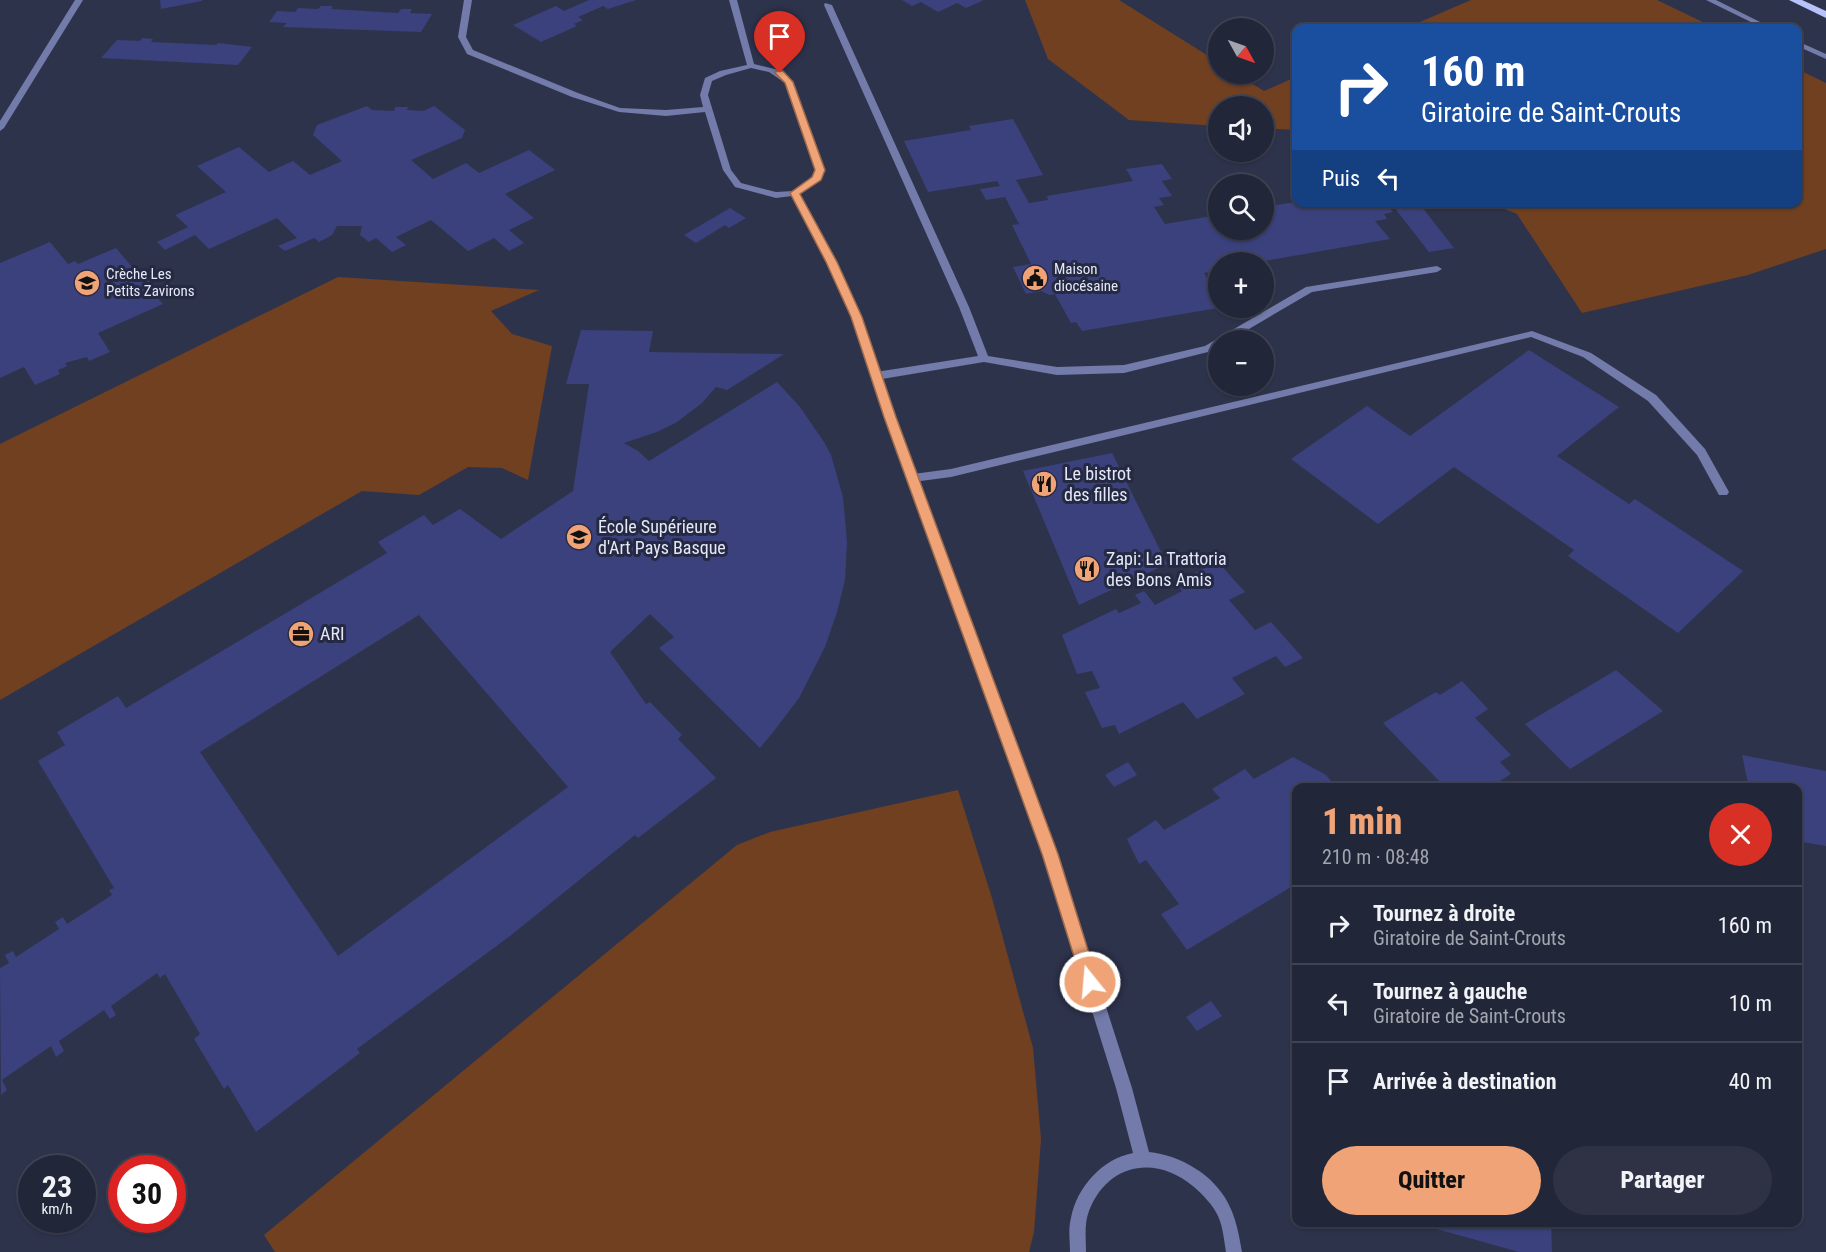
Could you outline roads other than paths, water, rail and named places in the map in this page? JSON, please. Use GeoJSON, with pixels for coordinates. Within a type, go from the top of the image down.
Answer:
{"type":"FeatureCollection","features":[{"type":"Feature","properties":{"kind":"main road"},"geometry":{"type":"LineString","coordinates":[[1794,0],[1826,15]]}},
{"type":"Feature","properties":{"kind":"street"},"geometry":{"type":"LineString","coordinates":[[0,128],[79,0]]}},
{"type":"Feature","properties":{"kind":"street"},"geometry":{"type":"LineString","coordinates":[[468,0],[462,36],[470,52],[575,95],[619,110],[666,113],[708,109]]}},
{"type":"Feature","properties":{"kind":"street"},"geometry":{"type":"LineString","coordinates":[[733,0],[750,66]]}},
{"type":"Feature","properties":{"kind":"street"},"geometry":{"type":"LineString","coordinates":[[1710,0],[1760,24]]}},
{"type":"Feature","properties":{"kind":"street"},"geometry":{"type":"LineString","coordinates":[[828,5],[964,307],[984,359]]}},
{"type":"Feature","properties":{"kind":"street"},"geometry":{"type":"LineString","coordinates":[[1802,45],[1826,57]]}},
{"type":"Feature","properties":{"kind":"street"},"geometry":{"type":"LineString","coordinates":[[750,66],[780,73],[789,82],[820,170],[817,178],[795,193],[768,194],[738,185],[727,170],[704,95],[708,80],[723,73],[750,66]]}},
{"type":"Feature","properties":{"kind":"street"},"geometry":{"type":"LineString","coordinates":[[795,193],[832,262],[857,317],[876,376],[1050,854],[1124,1088],[1143,1159]]}},
{"type":"Feature","properties":{"kind":"street"},"geometry":{"type":"LineString","coordinates":[[1240,330],[1309,289],[1437,269]]}},
{"type":"Feature","properties":{"kind":"street"},"geometry":{"type":"LineString","coordinates":[[913,478],[951,473],[1532,334],[1587,355],[1652,399],[1701,452],[1723,492]]}},
{"type":"Feature","properties":{"kind":"street"},"geometry":{"type":"LineString","coordinates":[[876,376],[984,359],[1057,371],[1124,369],[1208,349]]}},
{"type":"Feature","properties":{"kind":"street"},"geometry":{"type":"LineString","coordinates":[[1078,1252],[1077,1224],[1085,1198],[1100,1178],[1120,1164],[1143,1159],[1164,1161],[1186,1170],[1205,1185],[1221,1205],[1230,1229],[1234,1252]]}},
{"type":"Feature","properties":{"kind":"place","name":"Maison diocésaine"},"geometry":{"type":"Point","coordinates":[1035,278]}},
{"type":"Feature","properties":{"kind":"place","name":"Crèche Les Petits Zavirons"},"geometry":{"type":"Point","coordinates":[87,283]}},
{"type":"Feature","properties":{"kind":"place","name":"Le bistrot des filles"},"geometry":{"type":"Point","coordinates":[1044,484]}},
{"type":"Feature","properties":{"kind":"place","name":"École Supérieure d'Art Pays Basque"},"geometry":{"type":"Point","coordinates":[579,537]}},
{"type":"Feature","properties":{"kind":"place","name":"Zapi: La Trattoria des Bons Amis"},"geometry":{"type":"Point","coordinates":[1087,569]}},
{"type":"Feature","properties":{"kind":"place","name":"ARI"},"geometry":{"type":"Point","coordinates":[301,634]}}]}
